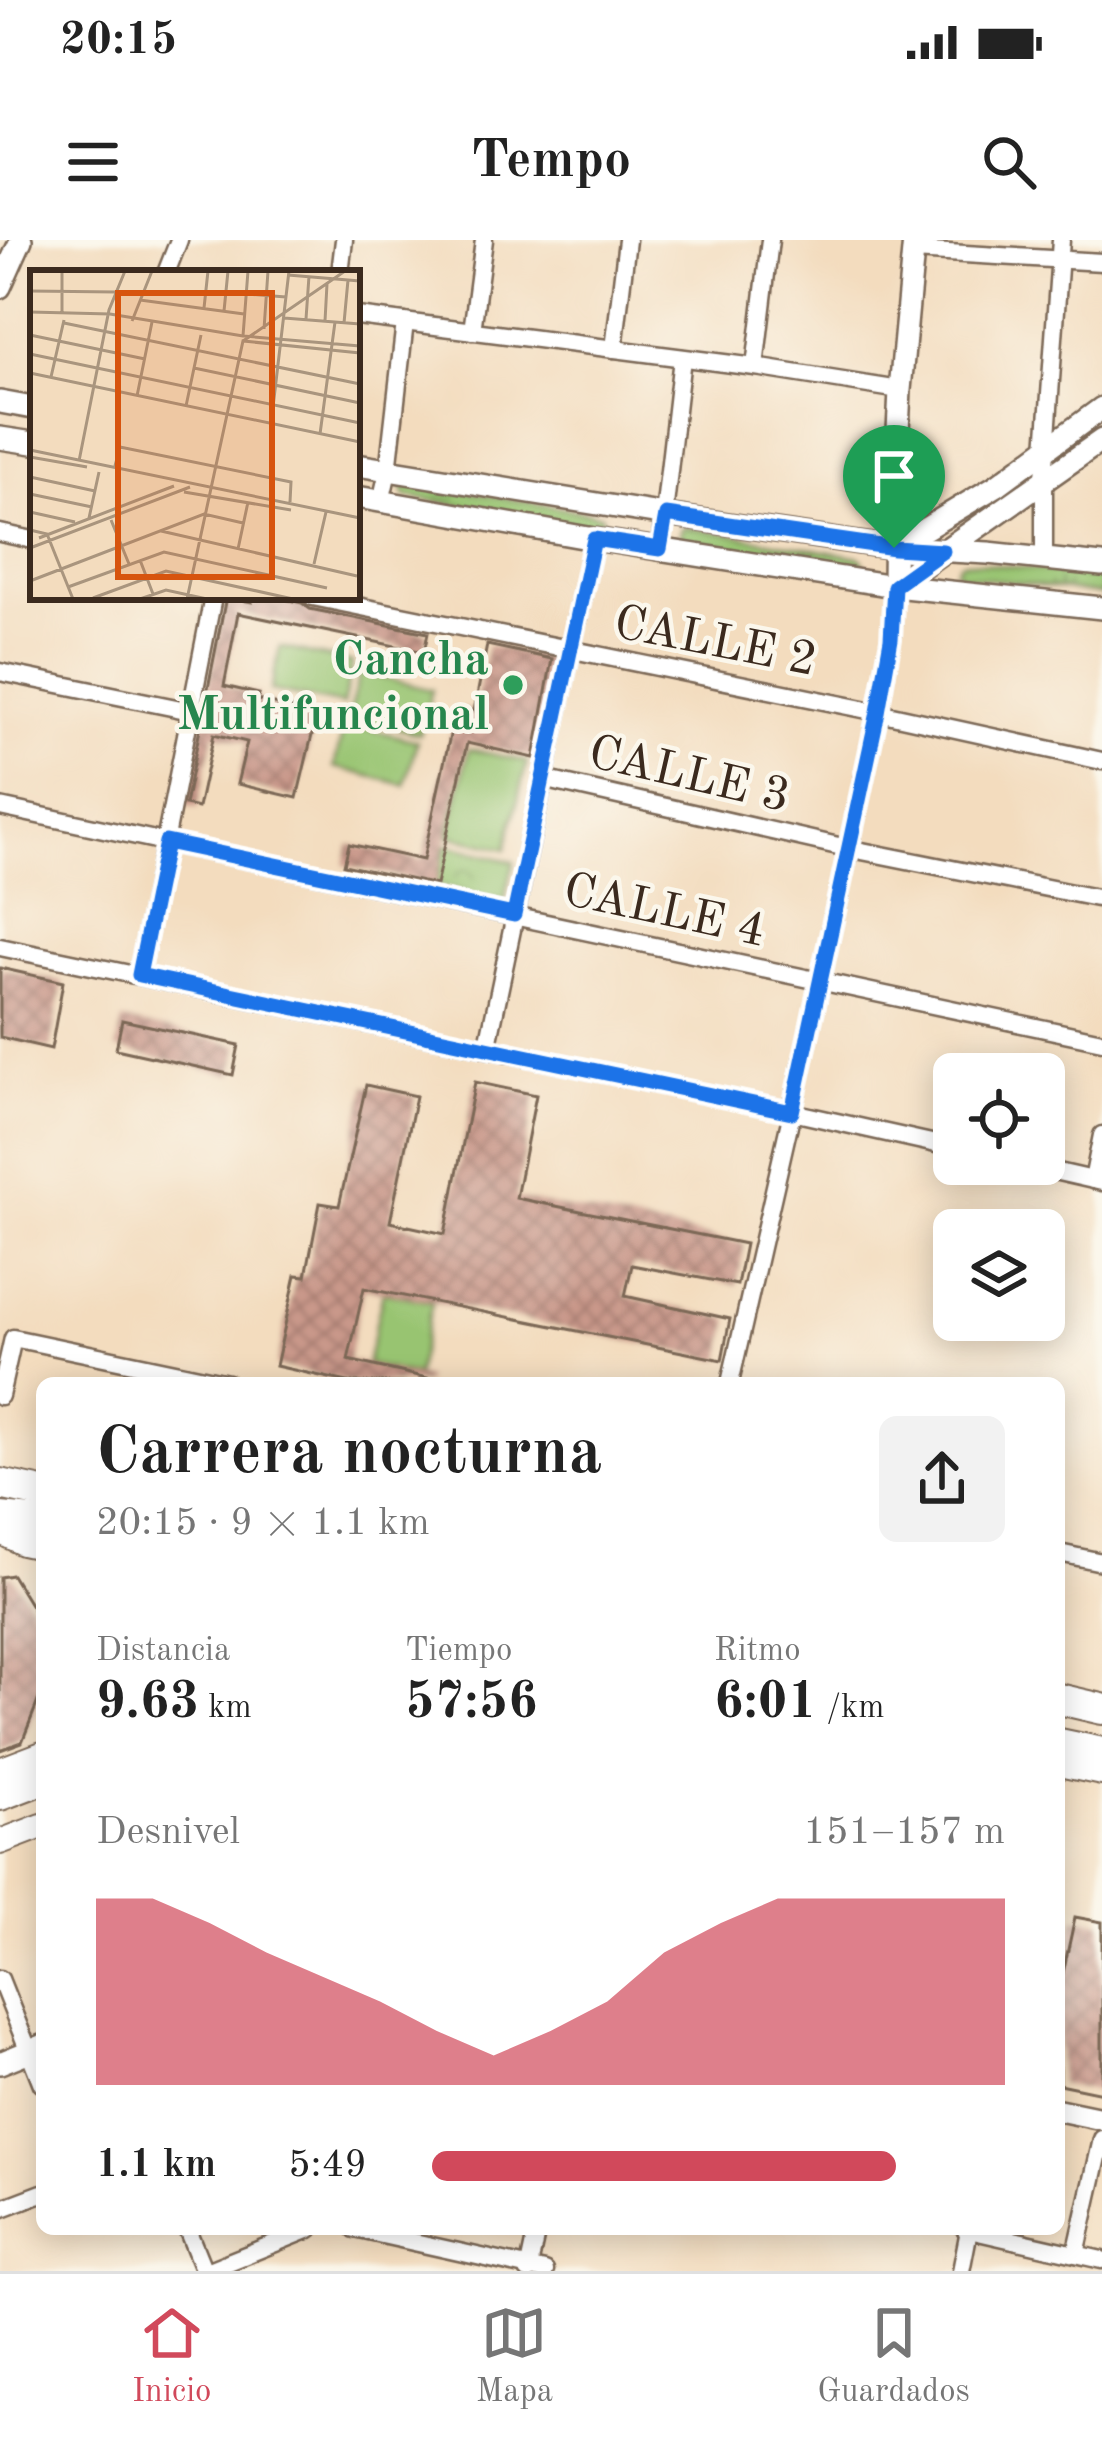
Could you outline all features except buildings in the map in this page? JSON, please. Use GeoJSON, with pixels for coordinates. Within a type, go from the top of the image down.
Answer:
{"type":"FeatureCollection","features":[{"type":"Feature","properties":{"kind":"highway"},"geometry":{"type":"LineString","coordinates":[[0,1484],[36,1492]]}},
{"type":"Feature","properties":{"kind":"highway"},"geometry":{"type":"LineString","coordinates":[[0,1518],[36,1521]]}},
{"type":"Feature","properties":{"kind":"highway"},"geometry":{"type":"LineString","coordinates":[[0,1528],[36,1543]]}},
{"type":"Feature","properties":{"kind":"highway"},"geometry":{"type":"LineString","coordinates":[[1065,1701],[1102,1708]]}},
{"type":"Feature","properties":{"kind":"highway"},"geometry":{"type":"LineString","coordinates":[[1065,1728],[1102,1736]]}},
{"type":"Feature","properties":{"kind":"highway"},"geometry":{"type":"LineString","coordinates":[[1065,1745],[1102,1753]]}},
{"type":"Feature","properties":{"kind":"highway"},"geometry":{"type":"LineString","coordinates":[[0,1795],[36,1781]]}},
{"type":"Feature","properties":{"kind":"highway"},"geometry":{"type":"LineString","coordinates":[[0,1815],[36,1802]]}},
{"type":"Feature","properties":{"kind":"main road"},"geometry":{"type":"LineString","coordinates":[[0,287],[22,240]]}},
{"type":"Feature","properties":{"kind":"main road"},"geometry":{"type":"LineString","coordinates":[[894,586],[900,390],[914,246]]}},
{"type":"Feature","properties":{"kind":"main road"},"geometry":{"type":"LineString","coordinates":[[0,402],[30,407]]}},
{"type":"Feature","properties":{"kind":"main road"},"geometry":{"type":"LineString","coordinates":[[894,548],[996,486],[1102,408]]}},
{"type":"Feature","properties":{"kind":"main road"},"geometry":{"type":"LineString","coordinates":[[0,438],[30,443]]}},
{"type":"Feature","properties":{"kind":"main road"},"geometry":{"type":"LineString","coordinates":[[894,586],[1102,440]]}},
{"type":"Feature","properties":{"kind":"main road"},"geometry":{"type":"LineString","coordinates":[[360,466],[894,548],[1102,565]]}},
{"type":"Feature","properties":{"kind":"main road"},"geometry":{"type":"LineString","coordinates":[[360,498],[894,586],[1102,608]]}},
{"type":"Feature","properties":{"kind":"main road"},"geometry":{"type":"LineString","coordinates":[[980,526],[974,541],[988,553]]}},
{"type":"Feature","properties":{"kind":"main road"},"geometry":{"type":"LineString","coordinates":[[0,1770],[36,1756]]}},
{"type":"Feature","properties":{"kind":"main road"},"geometry":{"type":"LineString","coordinates":[[1065,1765],[1102,1773]]}},
{"type":"Feature","properties":{"kind":"main road"},"geometry":{"type":"LineString","coordinates":[[0,1841],[36,1828]]}},
{"type":"Feature","properties":{"kind":"main road"},"geometry":{"type":"LineString","coordinates":[[0,2062],[36,2049]]}},
{"type":"Feature","properties":{"kind":"main road"},"geometry":{"type":"LineString","coordinates":[[1065,2111],[1102,2119]]}},
{"type":"Feature","properties":{"kind":"street"},"geometry":{"type":"LineString","coordinates":[[167,270],[179,240]]}},
{"type":"Feature","properties":{"kind":"street"},"geometry":{"type":"LineString","coordinates":[[340,270],[344,240]]}},
{"type":"Feature","properties":{"kind":"street"},"geometry":{"type":"LineString","coordinates":[[472,331],[484,240]]}},
{"type":"Feature","properties":{"kind":"street"},"geometry":{"type":"LineString","coordinates":[[614,349],[627,240]]}},
{"type":"Feature","properties":{"kind":"street"},"geometry":{"type":"LineString","coordinates":[[755,368],[770,240]]}},
{"type":"Feature","properties":{"kind":"street"},"geometry":{"type":"LineString","coordinates":[[914,246],[1060,249],[1102,262]]}},
{"type":"Feature","properties":{"kind":"street"},"geometry":{"type":"LineString","coordinates":[[1044,558],[1044,478],[1060,249]]}},
{"type":"Feature","properties":{"kind":"street"},"geometry":{"type":"LineString","coordinates":[[360,316],[900,390]]}},
{"type":"Feature","properties":{"kind":"street"},"geometry":{"type":"LineString","coordinates":[[381,502],[405,322]]}},
{"type":"Feature","properties":{"kind":"street"},"geometry":{"type":"LineString","coordinates":[[660,549],[682,358]]}},
{"type":"Feature","properties":{"kind":"street"},"geometry":{"type":"LineString","coordinates":[[0,533],[30,539]]}},
{"type":"Feature","properties":{"kind":"street"},"geometry":{"type":"LineString","coordinates":[[487,1049],[594,539]]}},
{"type":"Feature","properties":{"kind":"street"},"geometry":{"type":"LineString","coordinates":[[731,1377],[878,712],[891,639],[894,586]]}},
{"type":"Feature","properties":{"kind":"street"},"geometry":{"type":"LineString","coordinates":[[139,975],[212,600]]}},
{"type":"Feature","properties":{"kind":"street","name":"CALLE 2"},"geometry":{"type":"LineString","coordinates":[[329,600],[1102,761]]}},
{"type":"Feature","properties":{"kind":"street"},"geometry":{"type":"LineString","coordinates":[[0,672],[190,711]]}},
{"type":"Feature","properties":{"kind":"street","name":"CALLE 3"},"geometry":{"type":"LineString","coordinates":[[543,779],[847,848],[1102,899]]}},
{"type":"Feature","properties":{"kind":"street","name":"CALLE 4"},"geometry":{"type":"LineString","coordinates":[[0,807],[1102,1041]]}},
{"type":"Feature","properties":{"kind":"street"},"geometry":{"type":"LineString","coordinates":[[0,947],[933,1143]]}},
{"type":"Feature","properties":{"kind":"street"},"geometry":{"type":"LineString","coordinates":[[1065,1174],[1097,1181],[1102,1135]]}},
{"type":"Feature","properties":{"kind":"street"},"geometry":{"type":"LineString","coordinates":[[0,1396],[13,1338],[200,1377]]}},
{"type":"Feature","properties":{"kind":"street"},"geometry":{"type":"LineString","coordinates":[[1065,1554],[1102,1562]]}},
{"type":"Feature","properties":{"kind":"street"},"geometry":{"type":"LineString","coordinates":[[0,1979],[36,2049]]}},
{"type":"Feature","properties":{"kind":"street"},"geometry":{"type":"LineString","coordinates":[[1076,2254],[1102,2139]]}},
{"type":"Feature","properties":{"kind":"street"},"geometry":{"type":"LineString","coordinates":[[0,2209],[36,2195]]}},
{"type":"Feature","properties":{"kind":"street"},"geometry":{"type":"LineString","coordinates":[[190,2235],[205,2271],[295,2235]]}},
{"type":"Feature","properties":{"kind":"street"},"geometry":{"type":"LineString","coordinates":[[381,2235],[534,2270],[537,2235]]}},
{"type":"Feature","properties":{"kind":"street"},"geometry":{"type":"LineString","coordinates":[[961,2271],[966,2235]]}},
{"type":"Feature","properties":{"kind":"street"},"geometry":{"type":"LineString","coordinates":[[993,2235],[1102,2260]]}},
{"type":"Feature","properties":{"kind":"green space"},"geometry":{"type":"Polygon","coordinates":[[[408,481],[601,515],[604,524],[596,529],[405,496],[402,486],[408,481]]]}},
{"type":"Feature","properties":{"kind":"green space"},"geometry":{"type":"Polygon","coordinates":[[[687,527],[859,557],[864,563],[857,569],[684,540],[680,535],[687,527]]]}},
{"type":"Feature","properties":{"kind":"green space"},"geometry":{"type":"Polygon","coordinates":[[[967,561],[1102,578],[1102,595],[955,571],[967,561]]]}},
{"type":"Feature","properties":{"kind":"green space"},"geometry":{"type":"Polygon","coordinates":[[[280,647],[352,663],[343,705],[271,690],[280,647]]]}},
{"type":"Feature","properties":{"kind":"green space"},"geometry":{"type":"Polygon","coordinates":[[[360,672],[432,690],[420,734],[348,716],[360,672]]]}},
{"type":"Feature","properties":{"kind":"green space"},"geometry":{"type":"Polygon","coordinates":[[[345,723],[417,741],[405,785],[334,767],[345,723]]]}},
{"type":"Feature","properties":{"kind":"green space"},"geometry":{"type":"Polygon","coordinates":[[[469,749],[527,762],[506,849],[449,836],[469,749]]]}},
{"type":"Feature","properties":{"kind":"green space"},"geometry":{"type":"Polygon","coordinates":[[[446,845],[514,862],[504,902],[436,885],[446,845]]]}},
{"type":"Feature","properties":{"kind":"green space"},"geometry":{"type":"Polygon","coordinates":[[[383,1292],[432,1302],[416,1375],[367,1364],[383,1292]]]}},
{"type":"Feature","properties":{"kind":"place","name":"Cancha Multifuncional"},"geometry":{"type":"Point","coordinates":[513,685]}},
{"type":"Feature","properties":{"kind":"route"},"geometry":{"type":"LineString","coordinates":[[666,515],[894,548],[943,551],[894,586],[891,639],[878,712],[792,1112],[139,975],[166,842],[514,915],[594,539],[660,549],[666,515]]}}]}
